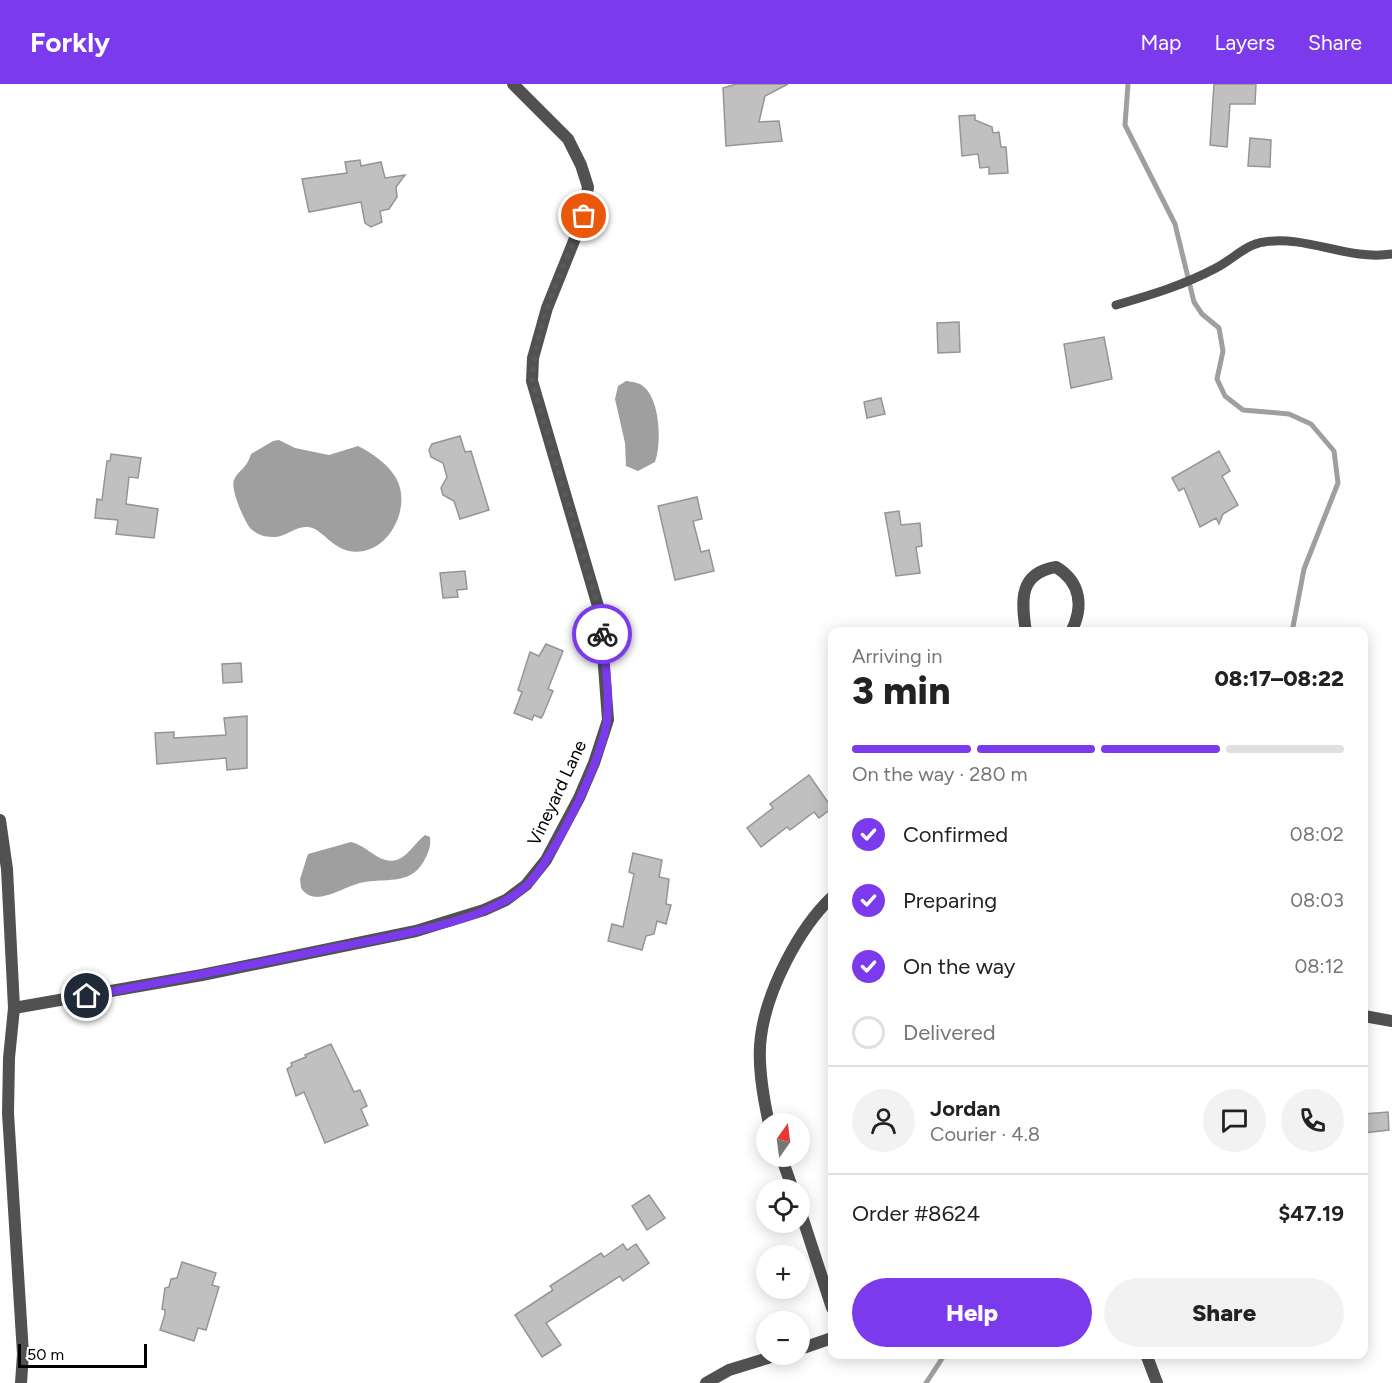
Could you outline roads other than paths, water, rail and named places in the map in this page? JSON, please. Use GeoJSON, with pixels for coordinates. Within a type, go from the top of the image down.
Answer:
{"type":"FeatureCollection","features":[{"type":"Feature","properties":{"kind":"street","name":"Vineyard Lane"},"geometry":{"type":"LineString","coordinates":[[14,1008],[202,975],[416,931],[484,910],[506,900],[526,885],[546,860],[579,798],[608,720],[600,613],[532,381],[533,358],[547,308],[584,216],[588,187],[581,165],[568,139],[513,84]]}},
{"type":"Feature","properties":{"kind":"street"},"geometry":{"type":"LineString","coordinates":[[1026,627],[1024,595],[1029,580],[1040,570],[1056,567],[1068,574],[1076,585],[1080,607],[1073,627]]}},
{"type":"Feature","properties":{"kind":"street"},"geometry":{"type":"LineString","coordinates":[[0,820],[7,869],[14,1008],[9,1058],[8,1113],[23,1354],[21,1383]]}},
{"type":"Feature","properties":{"kind":"street"},"geometry":{"type":"LineString","coordinates":[[767,1113],[761,1073],[760,1036],[768,1005],[778,977],[815,913],[828,901]]}},
{"type":"Feature","properties":{"kind":"street"},"geometry":{"type":"LineString","coordinates":[[1368,1017],[1392,1021]]}},
{"type":"Feature","properties":{"kind":"street"},"geometry":{"type":"LineString","coordinates":[[808,1233],[828,1296]]}},
{"type":"Feature","properties":{"kind":"street"},"geometry":{"type":"LineString","coordinates":[[810,1346],[828,1339]]}},
{"type":"Feature","properties":{"kind":"street"},"geometry":{"type":"LineString","coordinates":[[1148,1359],[1157,1383]]}},
{"type":"Feature","properties":{"kind":"street"},"geometry":{"type":"LineString","coordinates":[[706,1383],[729,1370],[756,1362]]}},
{"type":"Feature","properties":{"kind":"lane"},"geometry":{"type":"LineString","coordinates":[[1116,304],[1179,285],[1262,242],[1287,240],[1364,255],[1392,254]]}},
{"type":"Feature","properties":{"kind":"waterway"},"geometry":{"type":"LineString","coordinates":[[1128,84],[1125,125],[1175,224],[1194,302],[1202,314],[1219,328],[1223,351],[1217,379],[1225,396],[1243,410],[1289,414],[1311,424],[1334,451],[1338,483],[1304,569],[1293,627]]}},
{"type":"Feature","properties":{"kind":"waterway"},"geometry":{"type":"LineString","coordinates":[[926,1383],[942,1359]]}}]}
